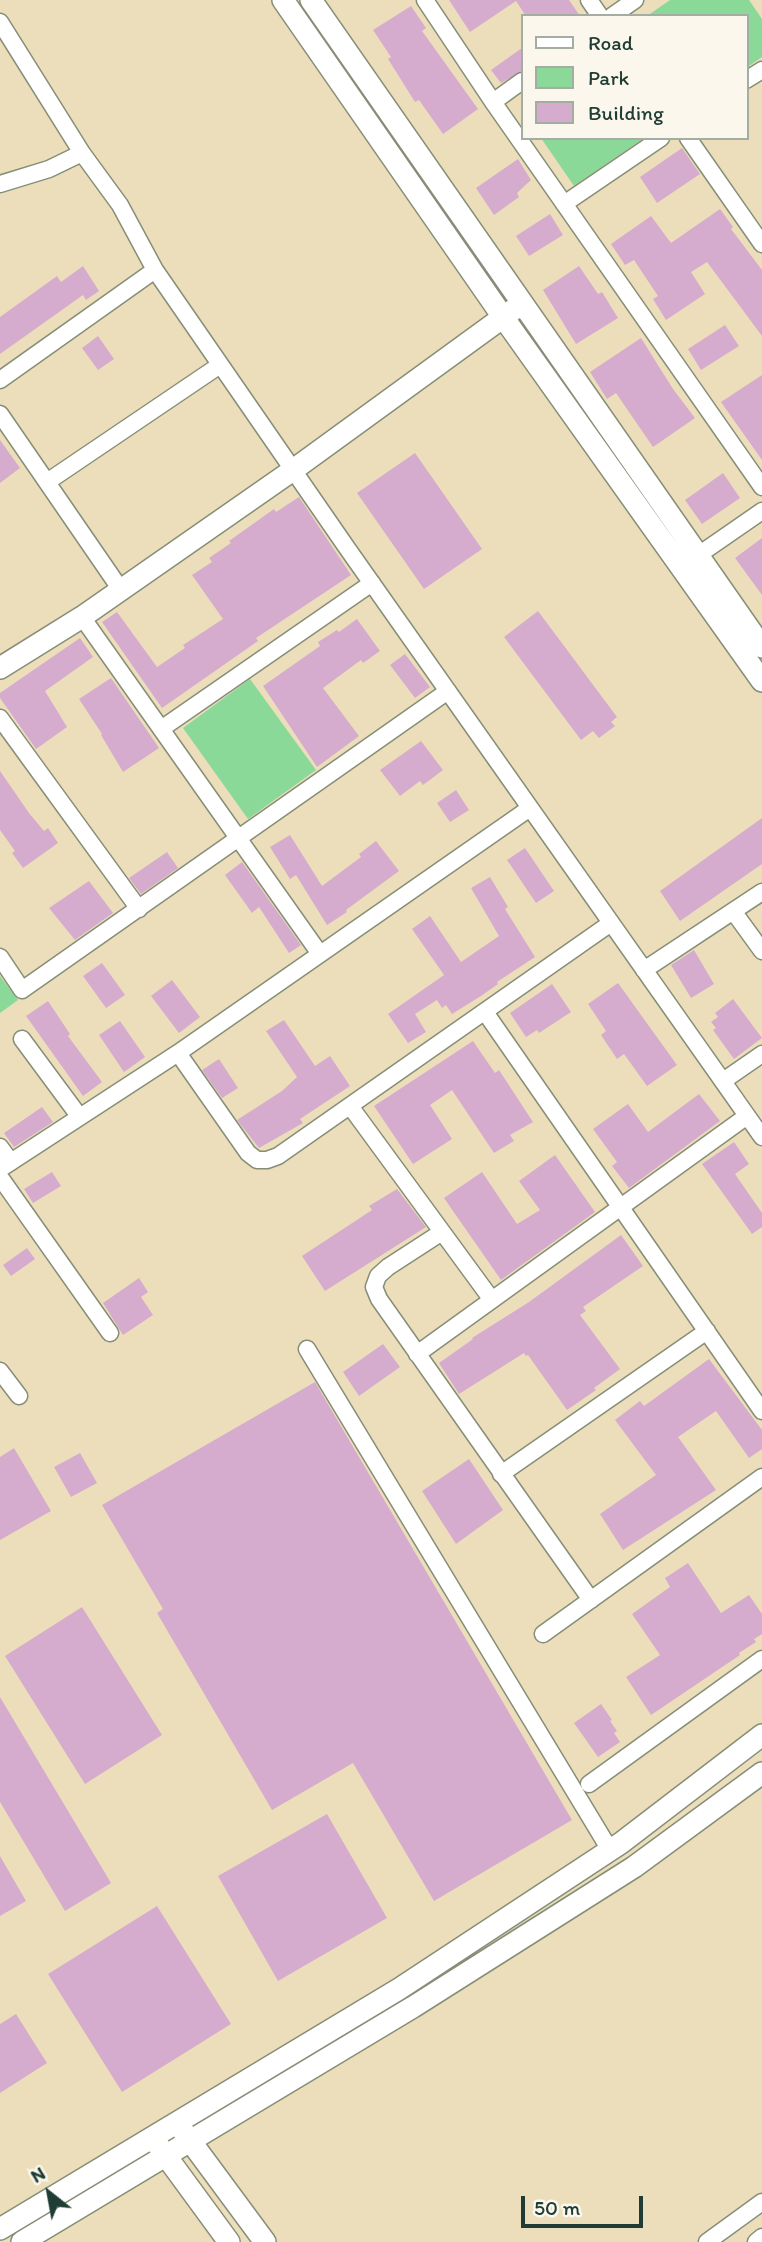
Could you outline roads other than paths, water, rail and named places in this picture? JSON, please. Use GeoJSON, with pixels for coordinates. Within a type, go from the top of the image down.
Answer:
{"type":"FeatureCollection","features":[{"type":"Feature","properties":{"kind":"street"},"geometry":{"type":"LineString","coordinates":[[283,0],[503,317],[762,681]]}},
{"type":"Feature","properties":{"kind":"street"},"geometry":{"type":"LineString","coordinates":[[311,0],[762,647]]}},
{"type":"Feature","properties":{"kind":"street"},"geometry":{"type":"LineString","coordinates":[[425,0],[493,102],[762,487]]}},
{"type":"Feature","properties":{"kind":"street"},"geometry":{"type":"LineString","coordinates":[[615,14],[635,0]]}},
{"type":"Feature","properties":{"kind":"street"},"geometry":{"type":"LineString","coordinates":[[0,22],[82,153],[120,205],[155,270],[762,1137]]}},
{"type":"Feature","properties":{"kind":"street"},"geometry":{"type":"LineString","coordinates":[[493,102],[520,82]]}},
{"type":"Feature","properties":{"kind":"street"},"geometry":{"type":"LineString","coordinates":[[564,204],[658,140]]}},
{"type":"Feature","properties":{"kind":"street"},"geometry":{"type":"LineString","coordinates":[[689,140],[762,244]]}},
{"type":"Feature","properties":{"kind":"street"},"geometry":{"type":"LineString","coordinates":[[0,184],[48,169],[82,153]]}},
{"type":"Feature","properties":{"kind":"street"},"geometry":{"type":"LineString","coordinates":[[0,380],[155,270]]}},
{"type":"Feature","properties":{"kind":"street"},"geometry":{"type":"LineString","coordinates":[[0,668],[82,617],[293,470],[523,302]]}},
{"type":"Feature","properties":{"kind":"street"},"geometry":{"type":"LineString","coordinates":[[47,482],[220,365]]}},
{"type":"Feature","properties":{"kind":"street"},"geometry":{"type":"LineString","coordinates":[[0,414],[121,590]]}},
{"type":"Feature","properties":{"kind":"street"},"geometry":{"type":"LineString","coordinates":[[697,556],[762,510]]}},
{"type":"Feature","properties":{"kind":"street"},"geometry":{"type":"LineString","coordinates":[[161,729],[372,583]]}},
{"type":"Feature","properties":{"kind":"street"},"geometry":{"type":"LineString","coordinates":[[82,617],[320,954]]}},
{"type":"Feature","properties":{"kind":"street"},"geometry":{"type":"LineString","coordinates":[[0,957],[22,990],[448,691]]}},
{"type":"Feature","properties":{"kind":"street"},"geometry":{"type":"LineString","coordinates":[[0,718],[139,909]]}},
{"type":"Feature","properties":{"kind":"street"},"geometry":{"type":"LineString","coordinates":[[0,1147],[6,1166],[178,1053],[530,808]]}},
{"type":"Feature","properties":{"kind":"street"},"geometry":{"type":"LineString","coordinates":[[645,970],[762,892]]}},
{"type":"Feature","properties":{"kind":"street"},"geometry":{"type":"LineString","coordinates":[[733,911],[762,951]]}},
{"type":"Feature","properties":{"kind":"street"},"geometry":{"type":"LineString","coordinates":[[178,1053],[248,1153],[257,1160],[267,1160],[278,1156],[611,923]]}},
{"type":"Feature","properties":{"kind":"street"},"geometry":{"type":"LineString","coordinates":[[485,1012],[762,1410]]}},
{"type":"Feature","properties":{"kind":"street"},"geometry":{"type":"LineString","coordinates":[[22,1039],[79,1116]]}},
{"type":"Feature","properties":{"kind":"street"},"geometry":{"type":"LineString","coordinates":[[723,1081],[762,1054]]}},
{"type":"Feature","properties":{"kind":"street"},"geometry":{"type":"LineString","coordinates":[[350,1106],[492,1300]]}},
{"type":"Feature","properties":{"kind":"street"},"geometry":{"type":"LineString","coordinates":[[417,1354],[747,1116]]}},
{"type":"Feature","properties":{"kind":"street"},"geometry":{"type":"LineString","coordinates":[[0,1177],[110,1334]]}},
{"type":"Feature","properties":{"kind":"street"},"geometry":{"type":"LineString","coordinates":[[442,1232],[388,1267],[378,1276],[374,1287],[379,1299],[417,1354],[591,1600]]}},
{"type":"Feature","properties":{"kind":"street"},"geometry":{"type":"LineString","coordinates":[[501,1474],[707,1331]]}},
{"type":"Feature","properties":{"kind":"street"},"geometry":{"type":"LineString","coordinates":[[307,1349],[610,1850]]}},
{"type":"Feature","properties":{"kind":"street"},"geometry":{"type":"LineString","coordinates":[[0,1371],[19,1396]]}},
{"type":"Feature","properties":{"kind":"street"},"geometry":{"type":"LineString","coordinates":[[543,1634],[762,1476]]}},
{"type":"Feature","properties":{"kind":"street"},"geometry":{"type":"LineString","coordinates":[[589,1784],[762,1659]]}},
{"type":"Feature","properties":{"kind":"street"},"geometry":{"type":"LineString","coordinates":[[0,2229],[398,1989],[610,1850],[762,1735]]}},
{"type":"Feature","properties":{"kind":"street"},"geometry":{"type":"LineString","coordinates":[[22,2242],[413,2007],[634,1867],[762,1773]]}},
{"type":"Feature","properties":{"kind":"street"},"geometry":{"type":"LineString","coordinates":[[177,2122],[265,2242]]}},
{"type":"Feature","properties":{"kind":"street"},"geometry":{"type":"LineString","coordinates":[[152,2137],[229,2242]]}},
{"type":"Feature","properties":{"kind":"street"},"geometry":{"type":"LineString","coordinates":[[707,2242],[762,2202]]}},
{"type":"Feature","properties":{"kind":"street"},"geometry":{"type":"LineString","coordinates":[[755,2242],[762,2237]]}}]}
